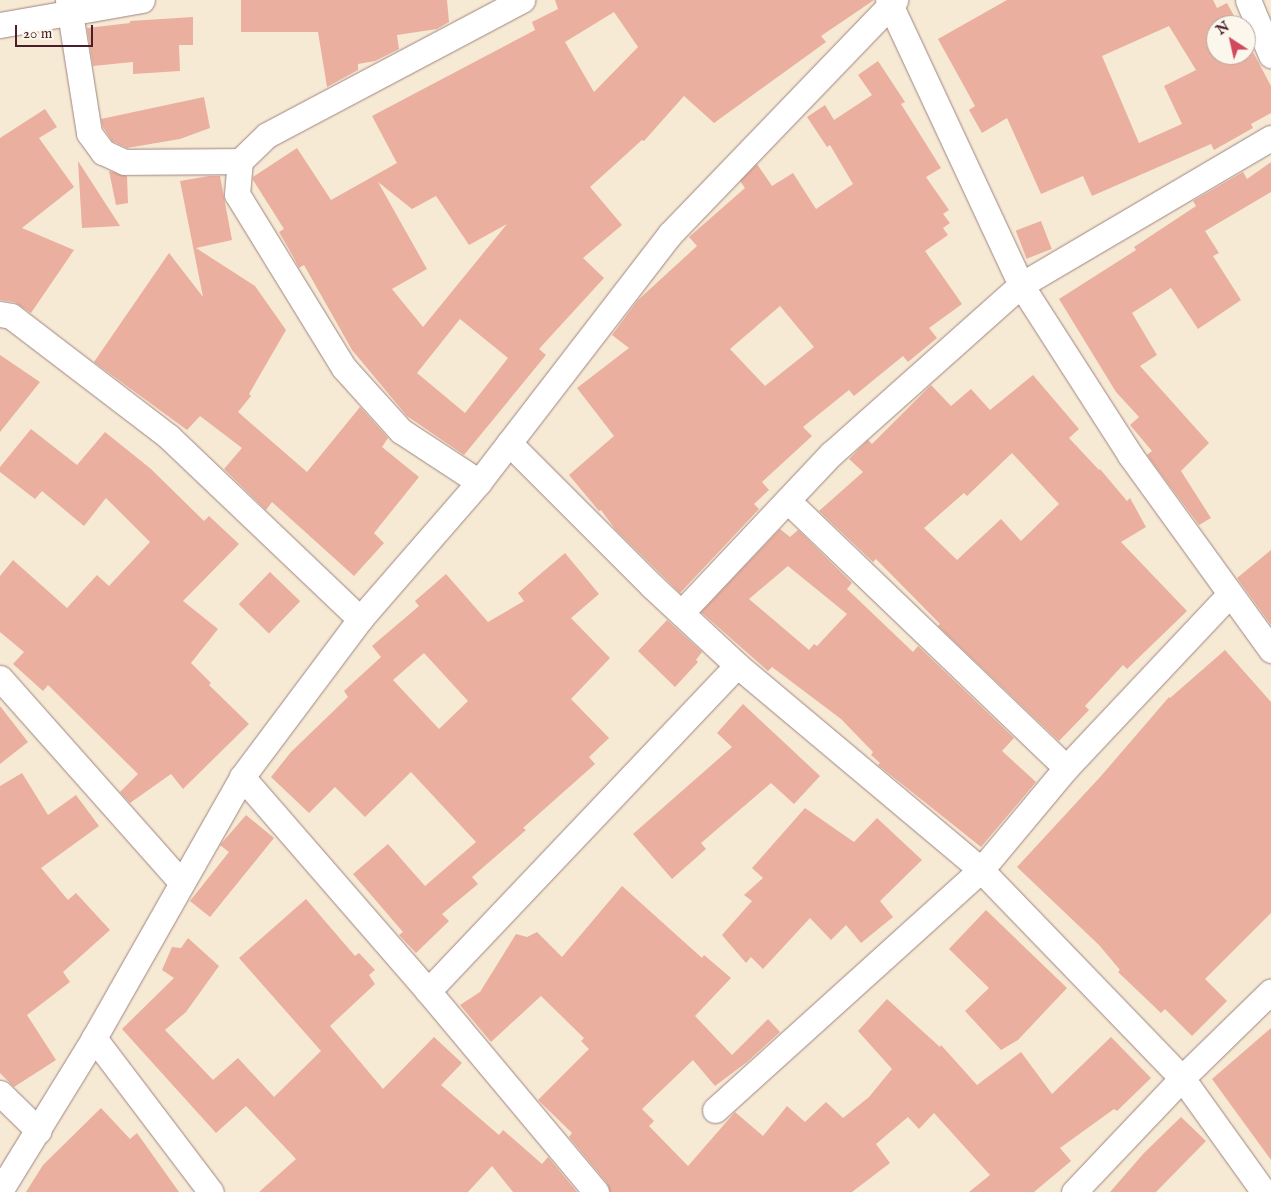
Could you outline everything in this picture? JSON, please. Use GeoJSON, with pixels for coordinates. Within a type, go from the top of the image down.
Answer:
{"type":"FeatureCollection","features":[{"type":"Feature","properties":{"kind":"street"},"geometry":{"type":"LineString","coordinates":[[0,25],[69,6],[142,0]]}},
{"type":"Feature","properties":{"kind":"street"},"geometry":{"type":"LineString","coordinates":[[479,482],[401,431],[344,368],[237,194],[240,161],[267,135],[522,0]]}},
{"type":"Feature","properties":{"kind":"street"},"geometry":{"type":"LineString","coordinates":[[1248,0],[1271,55]]}},
{"type":"Feature","properties":{"kind":"street"},"geometry":{"type":"LineString","coordinates":[[0,1191],[39,1131],[94,1038],[242,777],[360,619],[479,482],[670,234],[891,1],[1021,285],[1130,455],[1271,650]]}},
{"type":"Feature","properties":{"kind":"street"},"geometry":{"type":"LineString","coordinates":[[69,6],[89,133],[103,152],[124,162],[240,161]]}},
{"type":"Feature","properties":{"kind":"street"},"geometry":{"type":"LineString","coordinates":[[681,612],[831,454],[1021,285],[1271,138]]}},
{"type":"Feature","properties":{"kind":"street"},"geometry":{"type":"LineString","coordinates":[[0,314],[11,316],[169,437],[360,619]]}},
{"type":"Feature","properties":{"kind":"street"},"geometry":{"type":"LineString","coordinates":[[509,442],[681,612],[738,665],[981,870],[1182,1078],[1264,1192]]}},
{"type":"Feature","properties":{"kind":"street"},"geometry":{"type":"LineString","coordinates":[[788,501],[1066,768]]}},
{"type":"Feature","properties":{"kind":"street"},"geometry":{"type":"LineString","coordinates":[[716,1110],[981,870],[1066,768],[1229,594]]}},
{"type":"Feature","properties":{"kind":"street"},"geometry":{"type":"LineString","coordinates":[[428,991],[738,665]]}},
{"type":"Feature","properties":{"kind":"street"},"geometry":{"type":"LineString","coordinates":[[0,678],[181,882]]}},
{"type":"Feature","properties":{"kind":"street"},"geometry":{"type":"LineString","coordinates":[[242,777],[428,991],[596,1192]]}},
{"type":"Feature","properties":{"kind":"street"},"geometry":{"type":"LineString","coordinates":[[1074,1192],[1182,1078],[1271,991]]}},
{"type":"Feature","properties":{"kind":"street"},"geometry":{"type":"LineString","coordinates":[[94,1038],[211,1192]]}},
{"type":"Feature","properties":{"kind":"street"},"geometry":{"type":"LineString","coordinates":[[0,1093],[39,1131]]}},
{"type":"Feature","properties":{"kind":"building"},"geometry":{"type":"Polygon","coordinates":[[[241,0],[447,0],[449,22],[437,29],[397,35],[399,49],[375,61],[358,64],[358,70],[327,87],[318,32],[241,32],[241,0]]]}},
{"type":"Feature","properties":{"kind":"building"},"geometry":{"type":"Polygon","coordinates":[[[555,0],[874,0],[821,36],[826,42],[714,123],[684,96],[644,141],[642,140],[590,187],[622,225],[583,258],[604,278],[539,349],[546,355],[464,455],[407,416],[352,350],[304,265],[299,268],[279,232],[284,229],[253,180],[253,177],[297,148],[331,200],[397,163],[372,116],[535,30],[532,22],[558,9],[555,0]],[[614,12],[565,42],[594,92],[638,47],[614,12]],[[378,182],[427,269],[392,289],[423,327],[507,224],[469,245],[436,196],[412,209],[378,182]],[[460,319],[417,373],[465,413],[508,358],[460,319]]]}},
{"type":"Feature","properties":{"kind":"building"},"geometry":{"type":"Polygon","coordinates":[[[1007,0],[1213,0],[1217,8],[1227,3],[1234,15],[1206,15],[1206,65],[1256,65],[1256,58],[1271,86],[1271,113],[1251,124],[1253,128],[1214,150],[1211,144],[1092,196],[1083,176],[1041,194],[1007,118],[982,133],[969,110],[975,106],[938,39],[1007,0]],[[1169,26],[1102,56],[1139,143],[1182,124],[1164,86],[1196,70],[1169,26]]]}},
{"type":"Feature","properties":{"kind":"building"},"geometry":{"type":"Polygon","coordinates":[[[193,17],[193,45],[179,45],[180,71],[133,74],[133,62],[93,66],[87,28],[130,23],[130,21],[193,17]]]}},
{"type":"Feature","properties":{"kind":"building"},"geometry":{"type":"Polygon","coordinates":[[[878,61],[905,102],[901,104],[941,168],[926,177],[949,210],[943,214],[950,223],[943,228],[948,235],[925,251],[962,304],[929,328],[937,338],[908,362],[903,356],[854,396],[849,390],[803,427],[812,436],[762,482],[769,490],[754,504],[759,509],[680,593],[615,529],[601,510],[599,511],[569,475],[614,436],[577,388],[629,348],[612,335],[638,300],[697,246],[689,237],[745,188],[740,181],[757,164],[772,186],[793,173],[816,209],[853,184],[830,145],[827,147],[807,117],[825,105],[834,120],[872,95],[858,75],[878,61]],[[780,306],[730,349],[765,386],[814,347],[780,306]]]}},
{"type":"Feature","properties":{"kind":"building"},"geometry":{"type":"Polygon","coordinates":[[[204,97],[210,128],[180,139],[127,148],[112,141],[103,127],[101,119],[204,97]]]}},
{"type":"Feature","properties":{"kind":"building"},"geometry":{"type":"Polygon","coordinates":[[[45,109],[57,127],[39,138],[74,187],[22,228],[74,250],[31,313],[14,302],[0,300],[0,138],[45,109]]]}},
{"type":"Feature","properties":{"kind":"building"},"geometry":{"type":"Polygon","coordinates":[[[78,161],[120,226],[82,228],[78,161]]]}},
{"type":"Feature","properties":{"kind":"building"},"geometry":{"type":"Polygon","coordinates":[[[1271,162],[1271,192],[1205,231],[1219,253],[1213,256],[1241,300],[1198,329],[1171,288],[1132,313],[1157,355],[1140,366],[1209,443],[1181,471],[1211,518],[1199,525],[1147,455],[1152,451],[1130,425],[1139,417],[1116,392],[1059,299],[1136,250],[1134,247],[1196,206],[1193,201],[1243,172],[1247,179],[1271,162]]]}},
{"type":"Feature","properties":{"kind":"building"},"geometry":{"type":"Polygon","coordinates":[[[109,171],[127,176],[128,203],[116,205],[109,171]]]}},
{"type":"Feature","properties":{"kind":"building"},"geometry":{"type":"Polygon","coordinates":[[[220,176],[232,240],[196,248],[255,286],[286,330],[249,394],[251,396],[238,412],[307,472],[360,407],[388,438],[382,447],[419,477],[374,533],[384,543],[354,576],[272,502],[266,510],[224,469],[242,448],[200,416],[187,430],[94,362],[169,253],[203,297],[180,181],[220,176]]]}},
{"type":"Feature","properties":{"kind":"building"},"geometry":{"type":"Polygon","coordinates":[[[1041,221],[1052,249],[1027,259],[1016,231],[1041,221]]]}},
{"type":"Feature","properties":{"kind":"building"},"geometry":{"type":"Polygon","coordinates":[[[0,355],[40,382],[0,432],[0,355]]]}},
{"type":"Feature","properties":{"kind":"building"},"geometry":{"type":"Polygon","coordinates":[[[1033,375],[1079,429],[1069,438],[1100,469],[1127,501],[1130,498],[1146,527],[1121,542],[1187,611],[1127,669],[1123,665],[1085,706],[1089,710],[1059,741],[938,626],[940,624],[876,559],[873,562],[819,511],[863,472],[849,459],[868,440],[872,444],[931,385],[951,406],[971,389],[990,410],[1033,375]],[[1012,453],[967,496],[964,493],[924,528],[957,560],[1001,519],[1021,541],[1059,504],[1012,453]]]}},
{"type":"Feature","properties":{"kind":"building"},"geometry":{"type":"Polygon","coordinates":[[[31,429],[77,465],[105,432],[151,469],[204,521],[209,516],[239,544],[183,601],[218,629],[191,663],[211,683],[209,685],[249,724],[183,789],[171,774],[130,803],[120,792],[138,774],[48,685],[43,691],[13,664],[24,652],[0,632],[0,576],[13,560],[67,608],[97,575],[109,586],[150,542],[106,498],[84,526],[42,491],[35,499],[0,472],[0,467],[31,429]]]}},
{"type":"Feature","properties":{"kind":"building"},"geometry":{"type":"Polygon","coordinates":[[[780,529],[790,537],[798,530],[852,583],[847,589],[913,652],[918,646],[1014,738],[1002,751],[1036,782],[981,847],[878,765],[880,763],[871,755],[873,752],[841,719],[772,667],[768,671],[701,612],[780,529]],[[788,566],[749,599],[809,650],[814,644],[817,646],[847,614],[788,566]]]}},
{"type":"Feature","properties":{"kind":"building"},"geometry":{"type":"Polygon","coordinates":[[[1271,550],[1271,625],[1237,578],[1271,550]]]}},
{"type":"Feature","properties":{"kind":"building"},"geometry":{"type":"Polygon","coordinates":[[[565,553],[599,594],[571,618],[610,658],[571,699],[609,738],[589,757],[595,764],[523,828],[526,830],[472,877],[478,884],[442,914],[449,921],[416,953],[399,935],[403,932],[353,874],[388,844],[425,886],[476,842],[411,772],[365,817],[335,787],[309,813],[271,777],[291,752],[348,697],[344,691],[381,657],[372,646],[419,606],[415,601],[446,574],[488,622],[524,601],[518,593],[565,553]],[[424,653],[393,680],[439,729],[468,701],[424,653]]]}},
{"type":"Feature","properties":{"kind":"building"},"geometry":{"type":"Polygon","coordinates":[[[270,572],[300,601],[269,634],[239,604],[270,572]]]}},
{"type":"Feature","properties":{"kind":"building"},"geometry":{"type":"Polygon","coordinates":[[[667,620],[702,652],[696,660],[698,662],[675,687],[638,651],[667,620]]]}},
{"type":"Feature","properties":{"kind":"building"},"geometry":{"type":"Polygon","coordinates":[[[1225,650],[1271,702],[1271,913],[1205,979],[1227,1001],[1192,1036],[1165,1009],[1161,1013],[1118,972],[1120,970],[1099,945],[1017,867],[1101,776],[1169,697],[1225,650]]]}},
{"type":"Feature","properties":{"kind":"building"},"geometry":{"type":"Polygon","coordinates":[[[743,704],[820,776],[794,804],[771,783],[701,843],[706,849],[672,879],[633,834],[732,747],[717,733],[743,704]]]}},
{"type":"Feature","properties":{"kind":"building"},"geometry":{"type":"Polygon","coordinates":[[[0,706],[28,742],[0,764],[0,706]]]}},
{"type":"Feature","properties":{"kind":"building"},"geometry":{"type":"Polygon","coordinates":[[[22,773],[48,815],[76,795],[99,826],[41,868],[68,900],[76,893],[110,930],[63,972],[70,982],[27,1015],[56,1060],[14,1087],[0,1073],[0,786],[22,773]]]}},
{"type":"Feature","properties":{"kind":"building"},"geometry":{"type":"Polygon","coordinates":[[[805,808],[854,842],[877,818],[922,860],[880,901],[893,917],[861,943],[846,925],[831,940],[810,918],[763,969],[751,957],[746,963],[722,935],[752,901],[744,895],[763,878],[752,868],[805,808]]]}},
{"type":"Feature","properties":{"kind":"building"},"geometry":{"type":"Polygon","coordinates":[[[246,815],[274,838],[210,917],[190,901],[229,852],[220,845],[246,815]]]}},
{"type":"Feature","properties":{"kind":"building"},"geometry":{"type":"Polygon","coordinates":[[[622,886],[702,958],[704,955],[731,978],[695,1016],[732,1055],[768,1019],[780,1032],[747,1062],[715,1086],[693,1060],[642,1109],[654,1121],[649,1126],[688,1166],[735,1112],[763,1136],[787,1106],[805,1122],[826,1102],[843,1118],[869,1097],[892,1069],[858,1031],[887,999],[940,1047],[941,1045],[977,1085],[1021,1052],[1052,1094],[1111,1037],[1151,1078],[1117,1111],[1114,1109],[1060,1148],[1071,1161],[1034,1192],[969,1192],[990,1175],[934,1113],[919,1129],[908,1117],[876,1144],[890,1163],[852,1192],[610,1192],[607,1183],[569,1137],[572,1133],[538,1100],[589,1049],[581,1041],[584,1038],[541,996],[491,1042],[460,1005],[480,992],[516,934],[527,937],[537,932],[562,957],[622,886]]]}},
{"type":"Feature","properties":{"kind":"building"},"geometry":{"type":"Polygon","coordinates":[[[306,899],[355,956],[359,953],[375,970],[369,975],[375,984],[330,1026],[383,1089],[434,1037],[462,1063],[441,1085],[499,1135],[503,1130],[542,1164],[548,1157],[577,1192],[513,1192],[492,1166],[468,1192],[259,1192],[296,1159],[246,1106],[216,1133],[122,1029],[174,978],[162,970],[172,947],[181,948],[188,938],[219,966],[186,1012],[165,1030],[213,1080],[238,1058],[274,1097],[321,1051],[239,958],[306,899]]]}},
{"type":"Feature","properties":{"kind":"building"},"geometry":{"type":"Polygon","coordinates":[[[986,910],[1067,988],[1018,1040],[1001,1050],[965,1011],[989,988],[949,949],[986,910]]]}},
{"type":"Feature","properties":{"kind":"building"},"geometry":{"type":"Polygon","coordinates":[[[1271,1028],[1271,1160],[1212,1079],[1271,1028]]]}},
{"type":"Feature","properties":{"kind":"building"},"geometry":{"type":"Polygon","coordinates":[[[101,1108],[130,1139],[137,1133],[179,1192],[26,1192],[43,1165],[101,1108]]]}},
{"type":"Feature","properties":{"kind":"building"},"geometry":{"type":"Polygon","coordinates":[[[1181,1117],[1206,1141],[1156,1192],[1110,1192],[1144,1153],[1181,1117]]]}}]}
